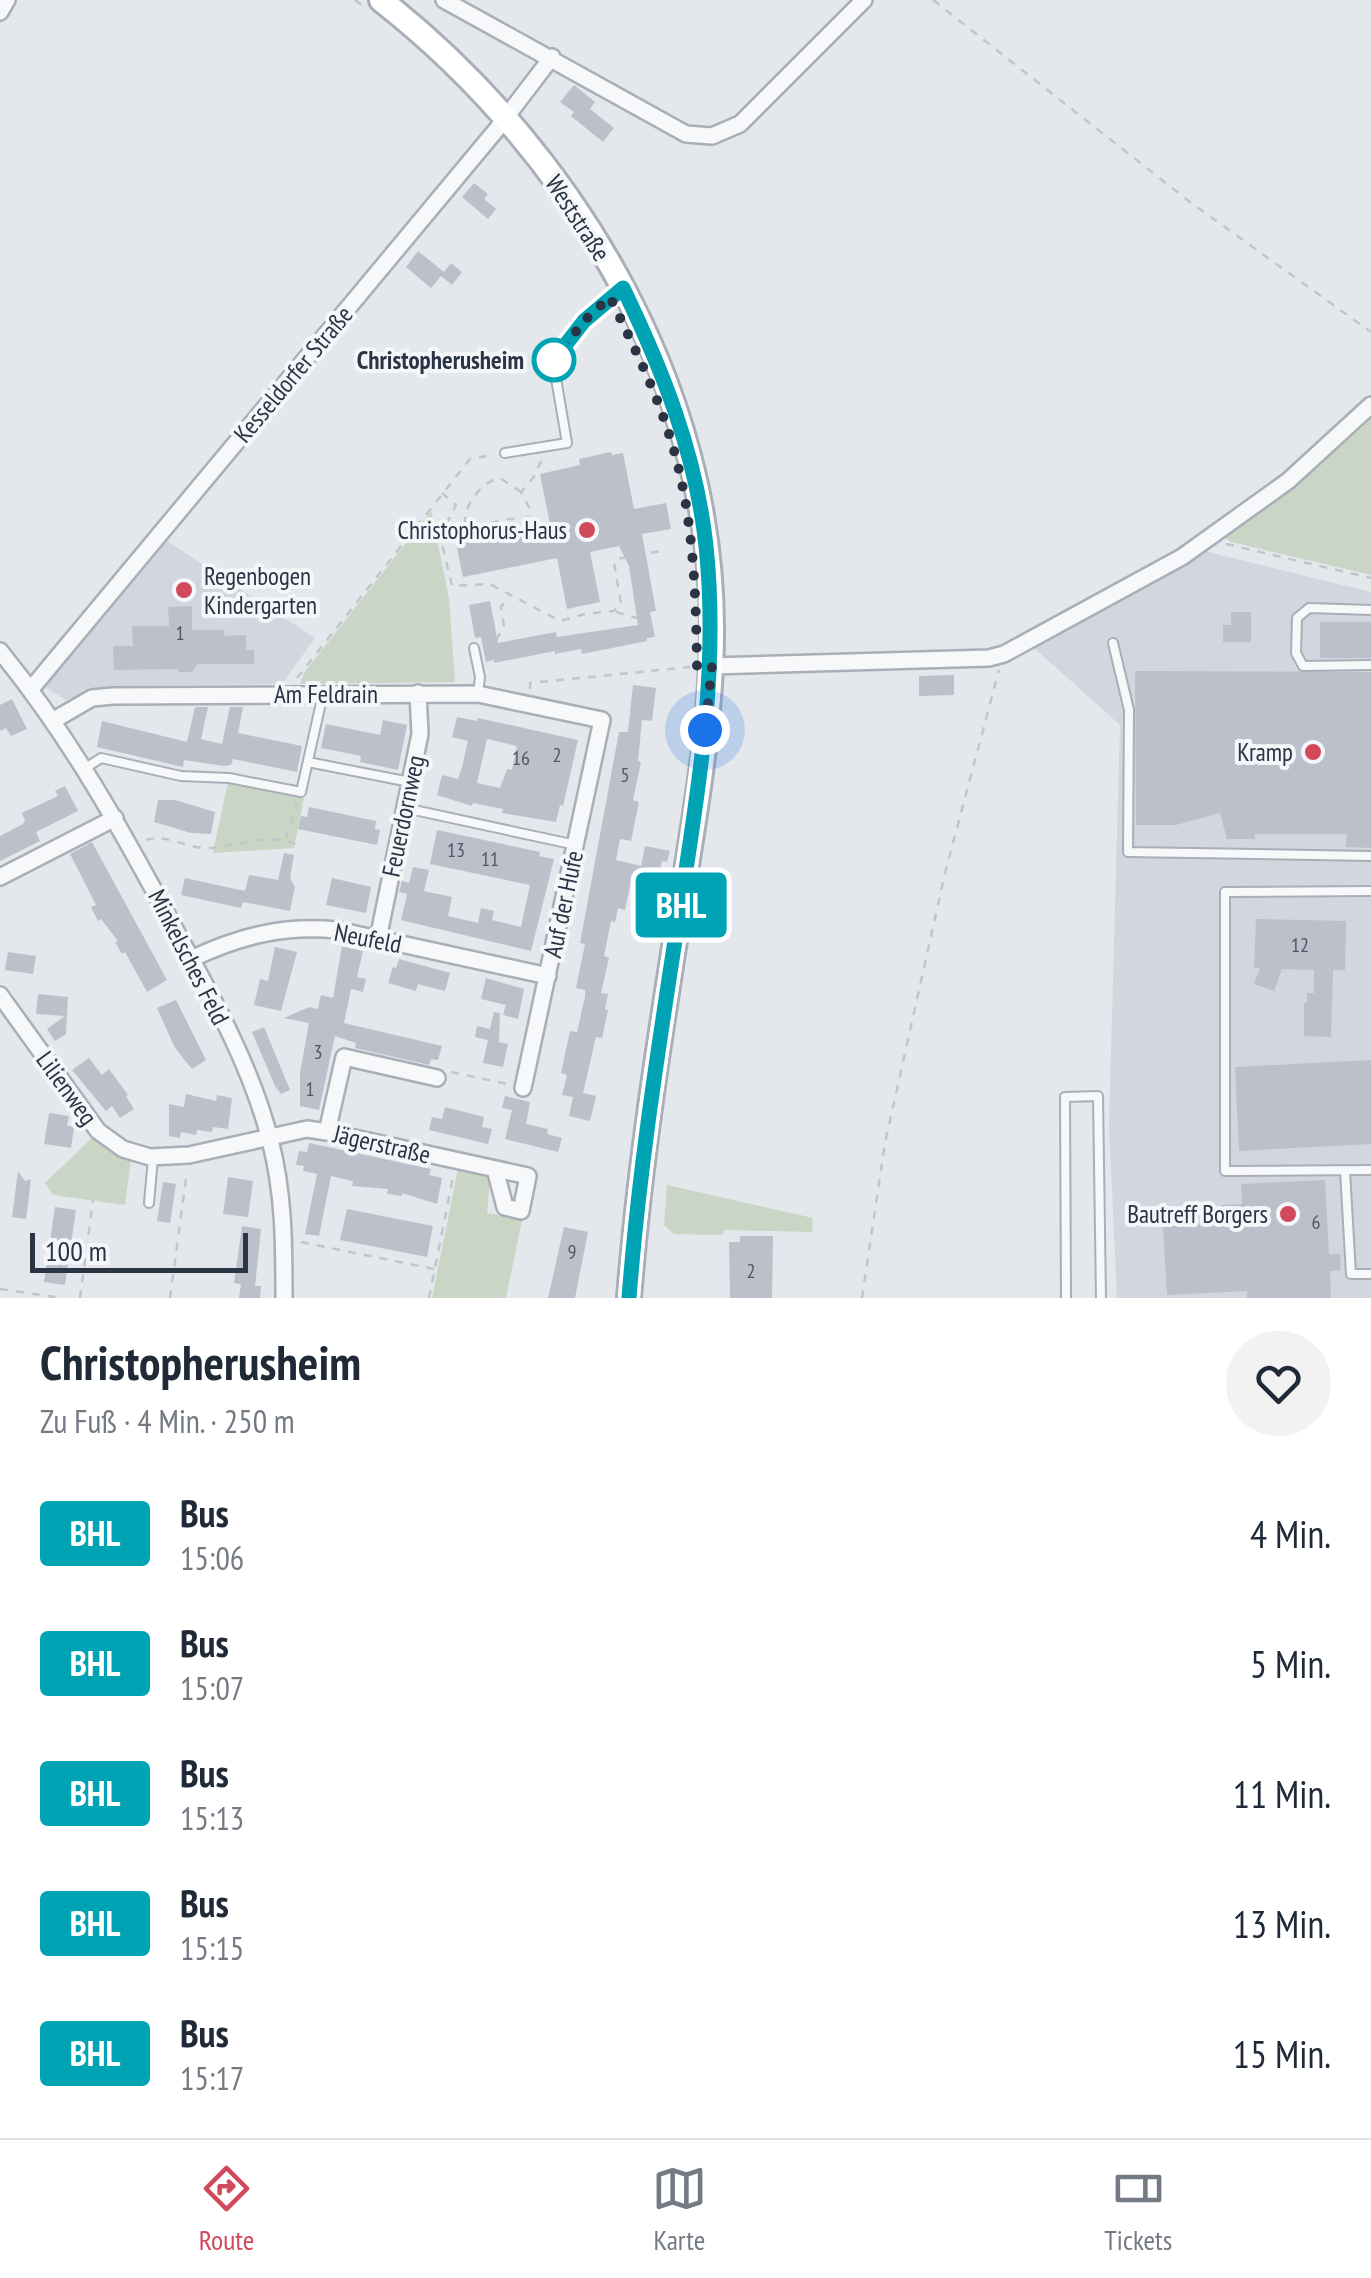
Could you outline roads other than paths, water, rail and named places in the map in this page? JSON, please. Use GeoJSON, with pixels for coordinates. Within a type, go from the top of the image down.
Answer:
{"type":"FeatureCollection","features":[{"type":"Feature","properties":{"kind":"main road","name":"Weststraße"},"geometry":{"type":"LineString","coordinates":[[386,5],[505,116],[567,194],[623,288],[654,352],[675,408],[696,486],[706,545],[712,666],[698,794],[637,1191],[629,1298]]}},
{"type":"Feature","properties":{"kind":"street"},"geometry":{"type":"LineString","coordinates":[[0,12],[7,0]]}},
{"type":"Feature","properties":{"kind":"street"},"geometry":{"type":"LineString","coordinates":[[444,0],[686,134],[712,136],[740,124],[864,0]]}},
{"type":"Feature","properties":{"kind":"street","name":"Kesseldorfer Straße"},"geometry":{"type":"LineString","coordinates":[[30,689],[497,129],[552,57]]}},
{"type":"Feature","properties":{"kind":"street"},"geometry":{"type":"LineString","coordinates":[[553,361],[584,321],[623,288]]}},
{"type":"Feature","properties":{"kind":"street"},"geometry":{"type":"LineString","coordinates":[[712,666],[989,658],[1004,654],[1182,558],[1288,481],[1371,405]]}},
{"type":"Feature","properties":{"kind":"street","name":"Minkelsches Feld"},"geometry":{"type":"LineString","coordinates":[[0,651],[54,720],[115,818],[238,1052],[270,1138],[283,1208],[284,1298]]}},
{"type":"Feature","properties":{"kind":"street","name":"Am Feldrain"},"geometry":{"type":"LineString","coordinates":[[54,720],[92,698],[418,693],[478,694],[602,720]]}},
{"type":"Feature","properties":{"kind":"street","name":"Feuerdornweg"},"geometry":{"type":"LineString","coordinates":[[378,938],[420,734],[418,693]]}},
{"type":"Feature","properties":{"kind":"street","name":"Auf der Hufe"},"geometry":{"type":"LineString","coordinates":[[523,1088],[602,720]]}},
{"type":"Feature","properties":{"kind":"street"},"geometry":{"type":"LineString","coordinates":[[0,877],[115,818]]}},
{"type":"Feature","properties":{"kind":"street","name":"Neufeld"},"geometry":{"type":"LineString","coordinates":[[191,959],[227,942],[268,930],[311,928],[378,938],[548,976]]}},
{"type":"Feature","properties":{"kind":"street","name":"Lilienweg"},"geometry":{"type":"LineString","coordinates":[[0,995],[98,1131],[123,1149],[153,1157],[189,1155],[270,1138]]}},
{"type":"Feature","properties":{"kind":"street"},"geometry":{"type":"LineString","coordinates":[[327,1132],[344,1057],[437,1078]]}},
{"type":"Feature","properties":{"kind":"street","name":"Jägerstraße"},"geometry":{"type":"LineString","coordinates":[[270,1138],[307,1129],[495,1169]]}},
{"type":"Feature","properties":{"kind":"lane"},"geometry":{"type":"LineString","coordinates":[[506,453],[568,443],[553,361]]}},
{"type":"Feature","properties":{"kind":"lane"},"geometry":{"type":"LineString","coordinates":[[1371,610],[1310,608],[1297,618],[1296,654],[1303,666],[1371,664]]}},
{"type":"Feature","properties":{"kind":"lane"},"geometry":{"type":"LineString","coordinates":[[1113,643],[1128,710],[1128,852],[1371,856]]}},
{"type":"Feature","properties":{"kind":"lane"},"geometry":{"type":"LineString","coordinates":[[474,648],[480,677],[478,694]]}},
{"type":"Feature","properties":{"kind":"lane"},"geometry":{"type":"LineString","coordinates":[[84,768],[101,758],[180,776],[229,778],[301,792],[324,694]]}},
{"type":"Feature","properties":{"kind":"lane"},"geometry":{"type":"LineString","coordinates":[[308,762],[410,782]]}},
{"type":"Feature","properties":{"kind":"lane"},"geometry":{"type":"LineString","coordinates":[[405,808],[576,845]]}},
{"type":"Feature","properties":{"kind":"lane"},"geometry":{"type":"LineString","coordinates":[[1371,891],[1226,892],[1225,1171],[1371,1170]]}},
{"type":"Feature","properties":{"kind":"lane"},"geometry":{"type":"LineString","coordinates":[[1066,1298],[1065,1097],[1098,1096],[1101,1298]]}},
{"type":"Feature","properties":{"kind":"lane"},"geometry":{"type":"LineString","coordinates":[[149,1203],[153,1157]]}},
{"type":"Feature","properties":{"kind":"lane"},"geometry":{"type":"LineString","coordinates":[[1345,1170],[1351,1274],[1371,1274]]}},
{"type":"Feature","properties":{"kind":"place","name":"Christopherusheim"},"geometry":{"type":"Point","coordinates":[554,360]}},
{"type":"Feature","properties":{"kind":"place","name":"Christophorus-Haus"},"geometry":{"type":"Point","coordinates":[587,530]}},
{"type":"Feature","properties":{"kind":"place","name":"Regenbogen Kindergarten"},"geometry":{"type":"Point","coordinates":[184,590]}},
{"type":"Feature","properties":{"kind":"place","name":"Kramp"},"geometry":{"type":"Point","coordinates":[1313,752]}},
{"type":"Feature","properties":{"kind":"place","name":"Bautreff Borgers"},"geometry":{"type":"Point","coordinates":[1288,1214]}}]}
